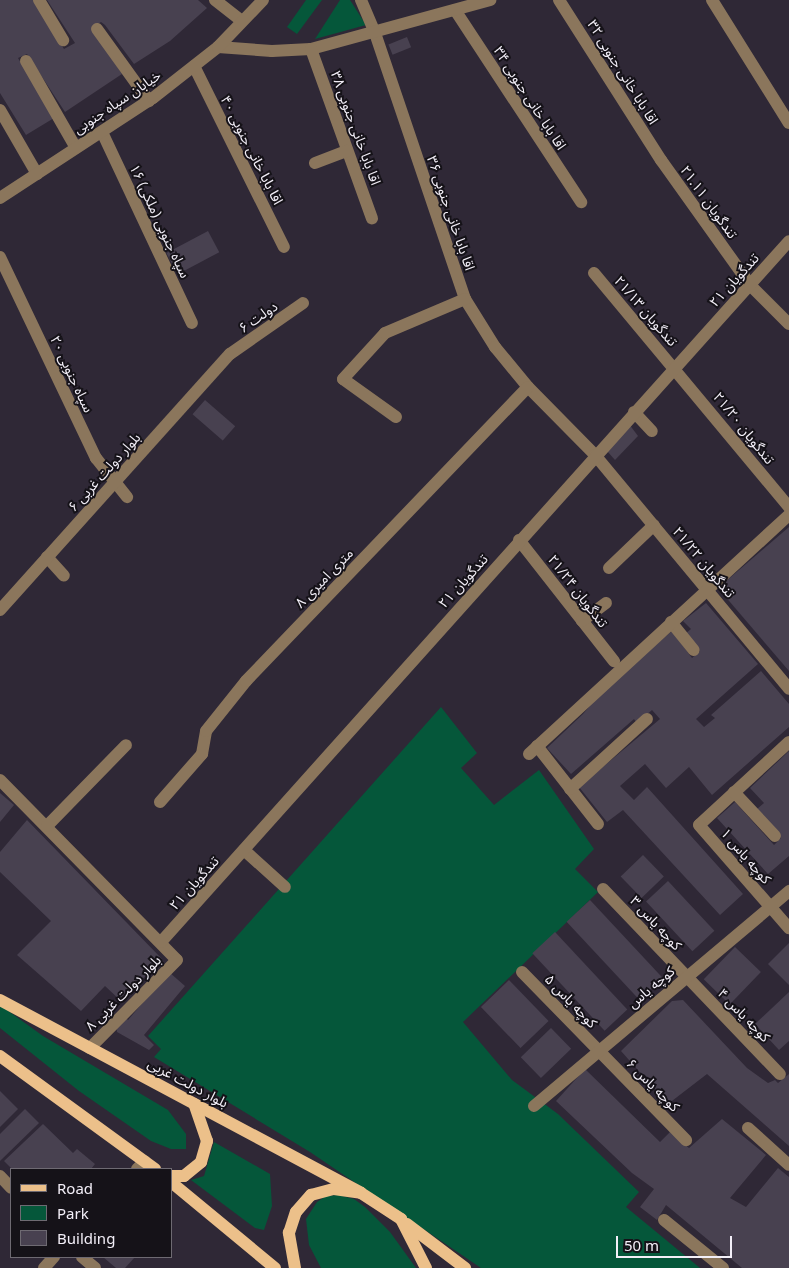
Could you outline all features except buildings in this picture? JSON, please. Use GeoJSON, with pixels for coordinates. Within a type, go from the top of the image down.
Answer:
{"type":"FeatureCollection","features":[{"type":"Feature","properties":{"kind":"main road","name":"بلوار دولت غربی"},"geometry":{"type":"LineString","coordinates":[[0,1000],[361,1193],[401,1219]]}},
{"type":"Feature","properties":{"kind":"main road"},"geometry":{"type":"LineString","coordinates":[[0,1056],[146,1167]]}},
{"type":"Feature","properties":{"kind":"main road"},"geometry":{"type":"LineString","coordinates":[[172,1176],[184,1176],[201,1162],[207,1141],[194,1104]]}},
{"type":"Feature","properties":{"kind":"main road"},"geometry":{"type":"LineString","coordinates":[[172,1183],[275,1268]]}},
{"type":"Feature","properties":{"kind":"main road"},"geometry":{"type":"LineString","coordinates":[[295,1268],[289,1233],[296,1212],[311,1196],[334,1189],[361,1193]]}},
{"type":"Feature","properties":{"kind":"main road"},"geometry":{"type":"LineString","coordinates":[[401,1219],[420,1251],[426,1268]]}},
{"type":"Feature","properties":{"kind":"main road"},"geometry":{"type":"LineString","coordinates":[[401,1219],[465,1268]]}},
{"type":"Feature","properties":{"kind":"street"},"geometry":{"type":"LineString","coordinates":[[39,0],[63,40]]}},
{"type":"Feature","properties":{"kind":"street"},"geometry":{"type":"LineString","coordinates":[[215,0],[242,21]]}},
{"type":"Feature","properties":{"kind":"street","name":"خیابان سپاه جنوبی"},"geometry":{"type":"LineString","coordinates":[[0,198],[149,101],[218,47],[263,0]]}},
{"type":"Feature","properties":{"kind":"street","name":"خیابان سپاه جنوبی"},"geometry":{"type":"LineString","coordinates":[[242,21],[272,0]]}},
{"type":"Feature","properties":{"kind":"street","name":"۳۶ اقا بابا خانی جنوبی"},"geometry":{"type":"LineString","coordinates":[[360,0],[375,33],[465,299],[495,347],[528,387]]}},
{"type":"Feature","properties":{"kind":"street","name":"۳۲ اقا بابا خانی جنوبی"},"geometry":{"type":"LineString","coordinates":[[559,0],[661,160]]}},
{"type":"Feature","properties":{"kind":"street"},"geometry":{"type":"LineString","coordinates":[[712,0],[789,123]]}},
{"type":"Feature","properties":{"kind":"street"},"geometry":{"type":"LineString","coordinates":[[218,47],[272,51],[311,49],[375,33],[485,1]]}},
{"type":"Feature","properties":{"kind":"street","name":"۳۴ اقا بابا خانی جنوبی"},"geometry":{"type":"LineString","coordinates":[[455,10],[580,202]]}},
{"type":"Feature","properties":{"kind":"street"},"geometry":{"type":"LineString","coordinates":[[97,29],[149,101]]}},
{"type":"Feature","properties":{"kind":"street","name":"۳۸ اقا بابا خانی جنوبی"},"geometry":{"type":"LineString","coordinates":[[311,49],[372,218]]}},
{"type":"Feature","properties":{"kind":"street"},"geometry":{"type":"LineString","coordinates":[[26,61],[76,148]]}},
{"type":"Feature","properties":{"kind":"street","name":"۴۰ اقا بابا خانی جنوبی"},"geometry":{"type":"LineString","coordinates":[[194,66],[284,247]]}},
{"type":"Feature","properties":{"kind":"street"},"geometry":{"type":"LineString","coordinates":[[0,110],[37,174]]}},
{"type":"Feature","properties":{"kind":"street","name":"۱۶ سپاه جنوبی (ملکی)"},"geometry":{"type":"LineString","coordinates":[[102,132],[192,323]]}},
{"type":"Feature","properties":{"kind":"street"},"geometry":{"type":"LineString","coordinates":[[314,163],[347,151]]}},
{"type":"Feature","properties":{"kind":"street","name":"۲۱.۱۱ تندگویان"},"geometry":{"type":"LineString","coordinates":[[661,160],[750,284],[789,324]]}},
{"type":"Feature","properties":{"kind":"street","name":"۲۱ تندگویان"},"geometry":{"type":"LineString","coordinates":[[161,942],[595,455],[789,241]]}},
{"type":"Feature","properties":{"kind":"street","name":"۲۰ سپاه جنوبی"},"geometry":{"type":"LineString","coordinates":[[0,257],[96,458],[126,497]]}},
{"type":"Feature","properties":{"kind":"street","name":"۲۱/۱۳ تندگویان"},"geometry":{"type":"LineString","coordinates":[[594,274],[675,368]]}},
{"type":"Feature","properties":{"kind":"street"},"geometry":{"type":"LineString","coordinates":[[396,417],[343,379],[385,333],[465,299]]}},
{"type":"Feature","properties":{"kind":"street","name":"۶ دولت"},"geometry":{"type":"LineString","coordinates":[[230,354],[303,303]]}},
{"type":"Feature","properties":{"kind":"street","name":"بلوار دولت غربی ۶"},"geometry":{"type":"LineString","coordinates":[[0,610],[230,354]]}},
{"type":"Feature","properties":{"kind":"street","name":"۲۱/۲۰ تندگویان"},"geometry":{"type":"LineString","coordinates":[[675,368],[789,507]]}},
{"type":"Feature","properties":{"kind":"street","name":"۲۱/۲۲ تندگویان"},"geometry":{"type":"LineString","coordinates":[[528,387],[595,455],[789,689]]}},
{"type":"Feature","properties":{"kind":"street","name":"۸ متری امیری"},"geometry":{"type":"LineString","coordinates":[[160,802],[202,754],[206,731],[246,682],[528,387]]}},
{"type":"Feature","properties":{"kind":"street"},"geometry":{"type":"LineString","coordinates":[[634,412],[652,430]]}},
{"type":"Feature","properties":{"kind":"street"},"geometry":{"type":"LineString","coordinates":[[598,824],[570,789],[533,750],[706,588],[789,515]]}},
{"type":"Feature","properties":{"kind":"street"},"geometry":{"type":"LineString","coordinates":[[609,568],[654,525]]}},
{"type":"Feature","properties":{"kind":"street","name":"۲۱/۲۴ تندگویان"},"geometry":{"type":"LineString","coordinates":[[519,540],[614,661]]}},
{"type":"Feature","properties":{"kind":"street"},"geometry":{"type":"LineString","coordinates":[[47,557],[64,576]]}},
{"type":"Feature","properties":{"kind":"street"},"geometry":{"type":"LineString","coordinates":[[582,621],[606,602]]}},
{"type":"Feature","properties":{"kind":"street"},"geometry":{"type":"LineString","coordinates":[[671,622],[694,650]]}},
{"type":"Feature","properties":{"kind":"street"},"geometry":{"type":"LineString","coordinates":[[570,789],[647,719]]}},
{"type":"Feature","properties":{"kind":"street"},"geometry":{"type":"LineString","coordinates":[[775,836],[734,792],[789,742]]}},
{"type":"Feature","properties":{"kind":"street"},"geometry":{"type":"LineString","coordinates":[[47,826],[126,745]]}},
{"type":"Feature","properties":{"kind":"street"},"geometry":{"type":"LineString","coordinates":[[0,780],[161,942]]}},
{"type":"Feature","properties":{"kind":"street","name":"کوچه یاس ۱"},"geometry":{"type":"LineString","coordinates":[[734,792],[699,825],[789,928]]}},
{"type":"Feature","properties":{"kind":"street"},"geometry":{"type":"LineString","coordinates":[[244,850],[284,886]]}},
{"type":"Feature","properties":{"kind":"street","name":"کوچه یاس ۳"},"geometry":{"type":"LineString","coordinates":[[604,889],[687,977]]}},
{"type":"Feature","properties":{"kind":"street","name":"کوچه یاس"},"geometry":{"type":"LineString","coordinates":[[534,1106],[789,891]]}},
{"type":"Feature","properties":{"kind":"street","name":"بلوار دولت غربی ۸"},"geometry":{"type":"LineString","coordinates":[[90,1048],[177,960],[161,942]]}},
{"type":"Feature","properties":{"kind":"street","name":"کوچه یاس ۵"},"geometry":{"type":"LineString","coordinates":[[522,972],[598,1051]]}},
{"type":"Feature","properties":{"kind":"street","name":"کوچه یاس ۴"},"geometry":{"type":"LineString","coordinates":[[687,977],[780,1074]]}},
{"type":"Feature","properties":{"kind":"street","name":"کوچه یاس ۶"},"geometry":{"type":"LineString","coordinates":[[598,1051],[686,1140]]}},
{"type":"Feature","properties":{"kind":"street"},"geometry":{"type":"LineString","coordinates":[[748,1128],[789,1165]]}},
{"type":"Feature","properties":{"kind":"street"},"geometry":{"type":"LineString","coordinates":[[0,1176],[10,1187]]}},
{"type":"Feature","properties":{"kind":"street"},"geometry":{"type":"LineString","coordinates":[[664,1220],[722,1268]]}},
{"type":"Feature","properties":{"kind":"street"},"geometry":{"type":"LineString","coordinates":[[44,1268],[53,1258]]}},
{"type":"Feature","properties":{"kind":"street"},"geometry":{"type":"LineString","coordinates":[[83,1258],[95,1268]]}},
{"type":"Feature","properties":{"kind":"green space"},"geometry":{"type":"Polygon","coordinates":[[[306,0],[322,0],[297,34],[287,27],[306,0]]]}},
{"type":"Feature","properties":{"kind":"green space"},"geometry":{"type":"Polygon","coordinates":[[[340,0],[350,0],[366,25],[315,39],[340,0]]]}},
{"type":"Feature","properties":{"kind":"green space"},"geometry":{"type":"Polygon","coordinates":[[[441,707],[477,753],[461,768],[494,805],[539,770],[594,849],[575,869],[598,892],[463,1022],[512,1080],[558,1114],[639,1192],[626,1207],[700,1268],[481,1268],[310,1152],[154,1057],[161,1049],[148,1036],[441,707]]]}},
{"type":"Feature","properties":{"kind":"green space"},"geometry":{"type":"Polygon","coordinates":[[[0,1005],[43,1036],[168,1110],[186,1134],[186,1149],[171,1149],[151,1141],[79,1091],[0,1028],[0,1005]]]}},
{"type":"Feature","properties":{"kind":"green space"},"geometry":{"type":"Polygon","coordinates":[[[214,1142],[270,1174],[272,1206],[264,1230],[255,1228],[191,1180],[204,1176],[214,1142]]]}},
{"type":"Feature","properties":{"kind":"green space"},"geometry":{"type":"Polygon","coordinates":[[[338,1195],[354,1199],[365,1207],[390,1232],[416,1268],[321,1268],[309,1245],[306,1219],[317,1202],[326,1196],[338,1195]]]}}]}
